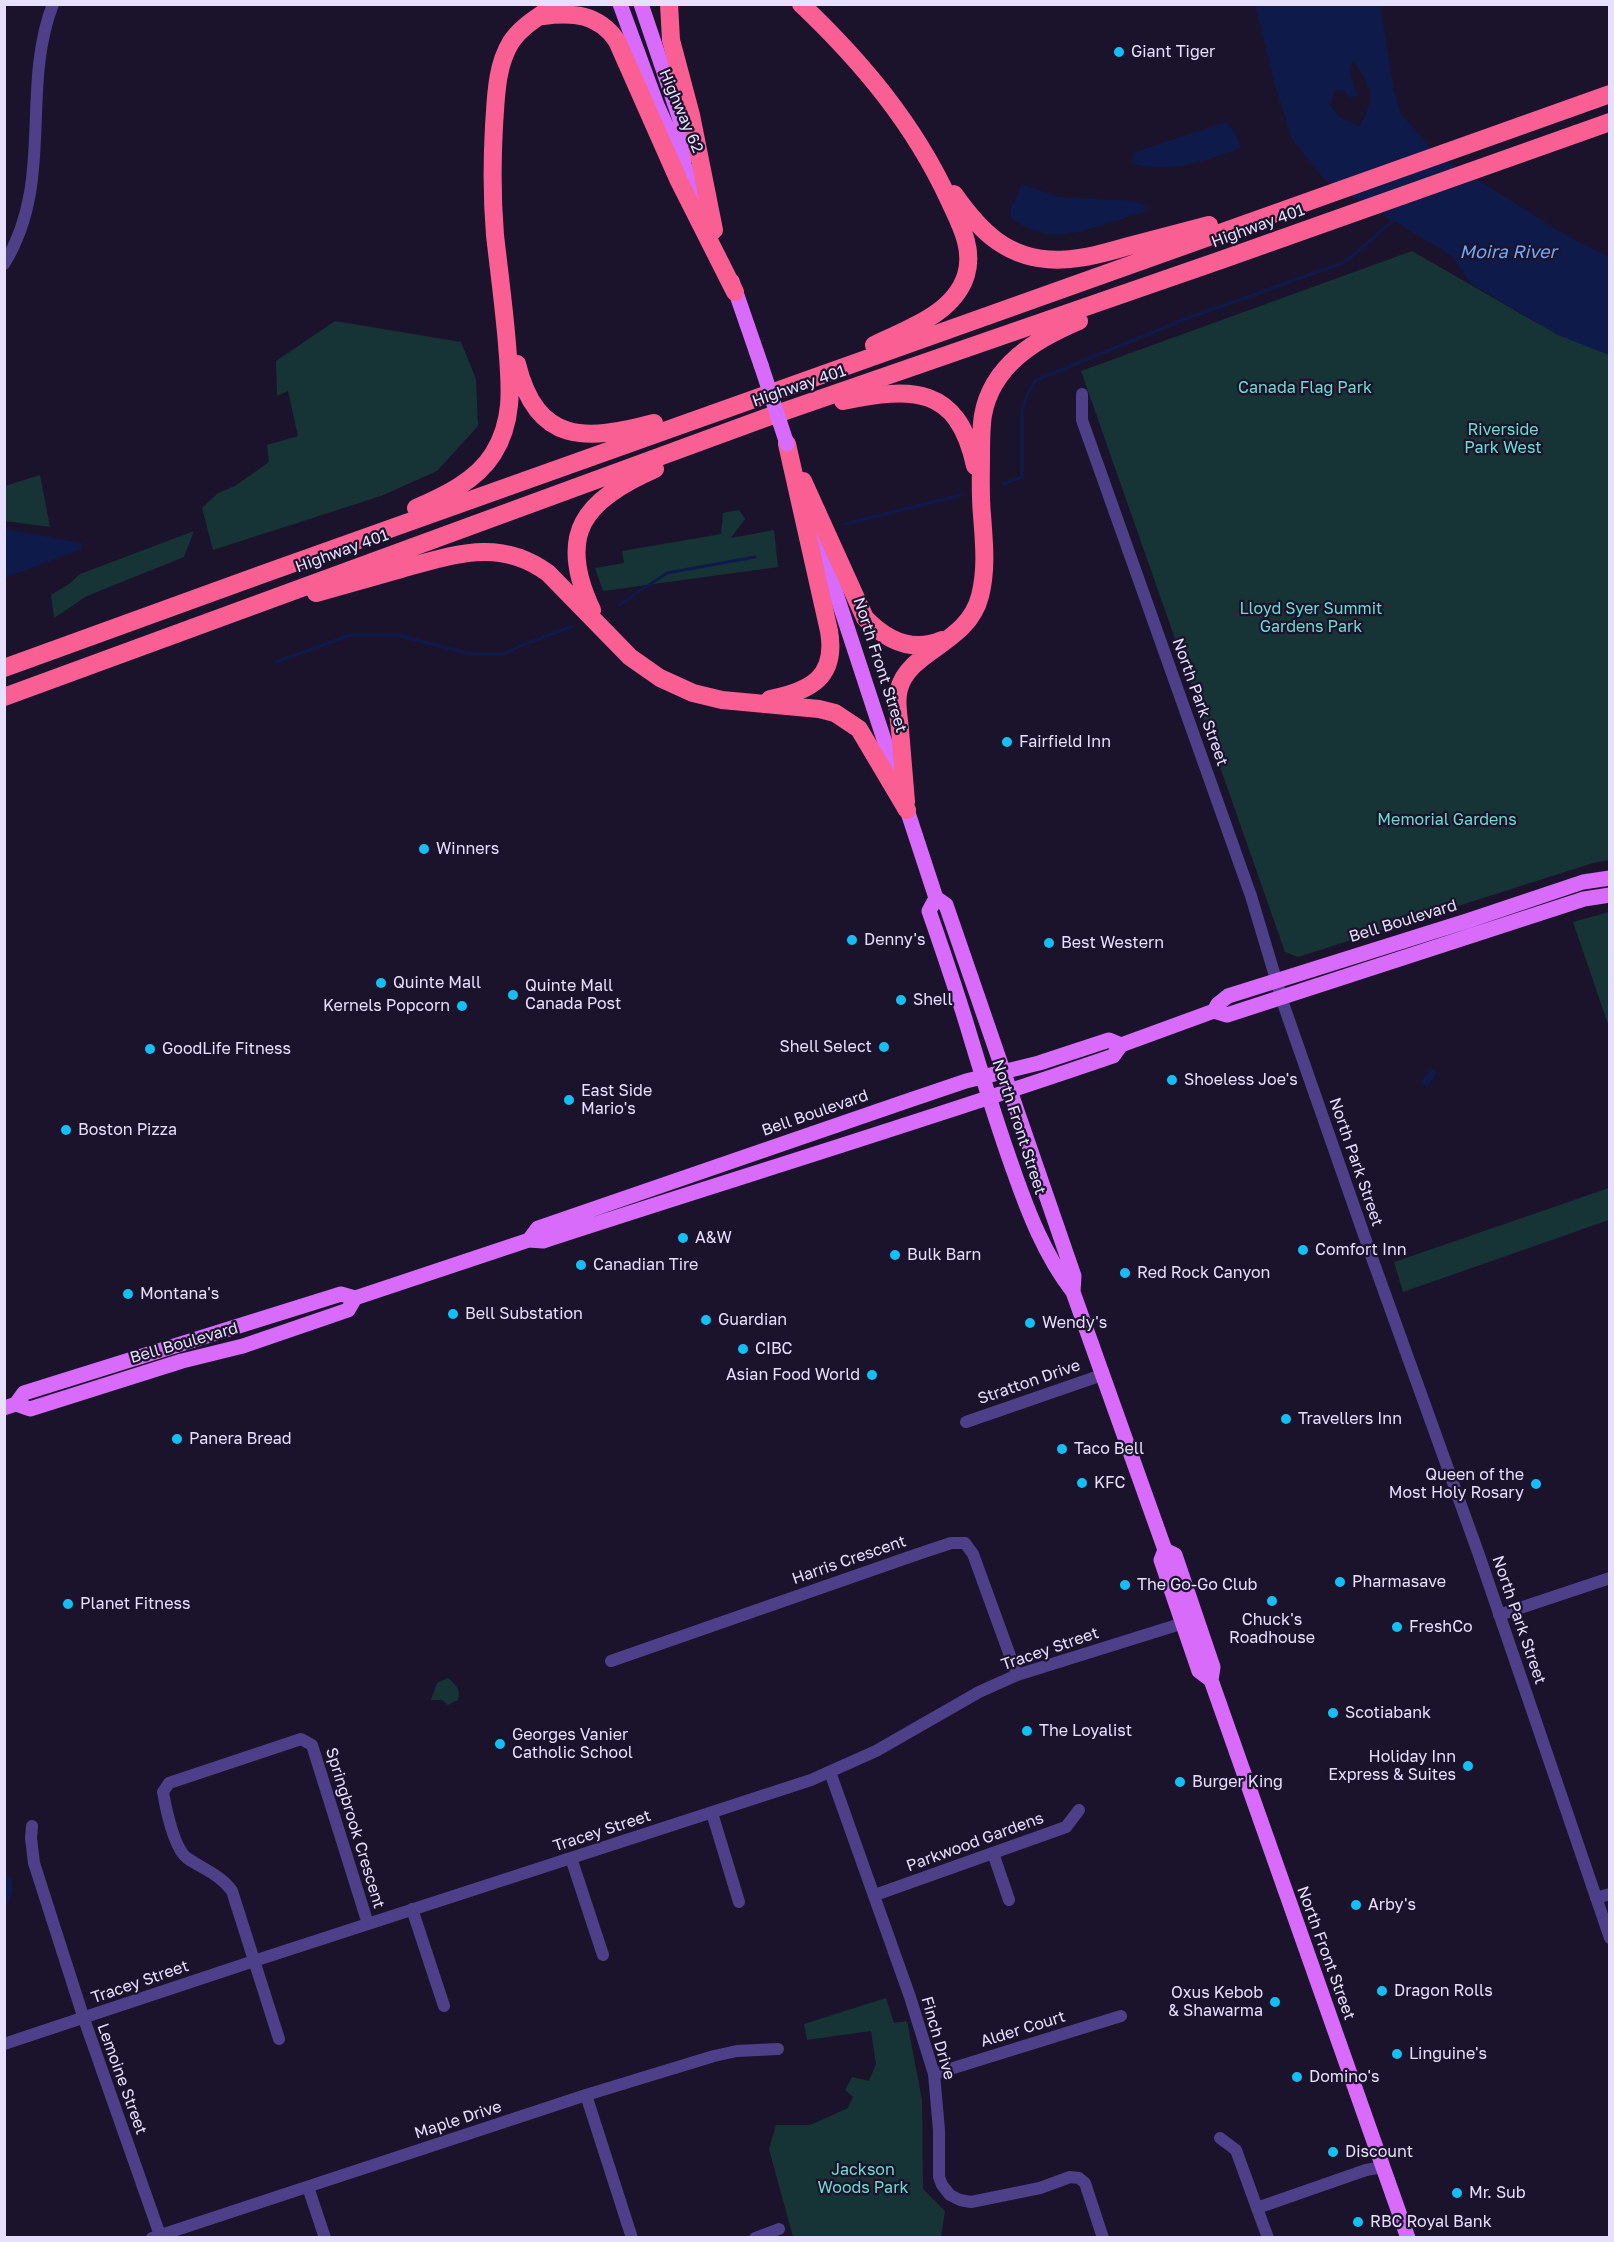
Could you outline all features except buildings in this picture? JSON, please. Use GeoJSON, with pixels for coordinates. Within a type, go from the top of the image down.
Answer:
{"type":"FeatureCollection","features":[{"type":"Feature","properties":{"kind":"highway"},"geometry":{"type":"LineString","coordinates":[[262,574],[428,503],[461,485],[485,464],[501,439],[509,413],[510,383],[494,208],[497,86],[510,44],[526,26],[556,4]]}},
{"type":"Feature","properties":{"kind":"highway"},"geometry":{"type":"LineString","coordinates":[[669,4],[671,40],[693,124],[714,230]]}},
{"type":"Feature","properties":{"kind":"highway"},"geometry":{"type":"LineString","coordinates":[[801,4],[868,73],[900,114],[935,169],[963,207],[996,241],[1024,255],[1044,260],[1088,258],[1207,225],[1307,201]]}},
{"type":"Feature","properties":{"kind":"highway"},"geometry":{"type":"LineString","coordinates":[[541,16],[581,15],[598,21],[612,33],[679,181],[735,291]]}},
{"type":"Feature","properties":{"kind":"highway","name":"Highway 401"},"geometry":{"type":"LineString","coordinates":[[4,668],[1610,94]]}},
{"type":"Feature","properties":{"kind":"highway","name":"Highway 401"},"geometry":{"type":"LineString","coordinates":[[4,697],[765,418],[1610,122]]}},
{"type":"Feature","properties":{"kind":"highway"},"geometry":{"type":"LineString","coordinates":[[806,380],[928,318],[944,306],[957,291],[966,275],[968,248],[963,229],[935,169]]}},
{"type":"Feature","properties":{"kind":"highway"},"geometry":{"type":"LineString","coordinates":[[980,499],[983,413],[993,388],[1013,361],[1040,339],[1221,260]]}},
{"type":"Feature","properties":{"kind":"highway"},"geometry":{"type":"LineString","coordinates":[[504,304],[519,372],[527,395],[544,417],[571,432],[596,435],[622,432],[787,387]]}},
{"type":"Feature","properties":{"kind":"highway"},"geometry":{"type":"LineString","coordinates":[[765,418],[866,396],[907,393],[931,399],[945,406],[961,425],[971,451],[980,499],[984,552],[983,586],[976,609],[962,629],[908,671],[898,691],[907,810]]}},
{"type":"Feature","properties":{"kind":"highway"},"geometry":{"type":"LineString","coordinates":[[600,624],[584,593],[576,565],[575,549],[578,534],[589,512],[620,487],[746,425]]}},
{"type":"Feature","properties":{"kind":"highway"},"geometry":{"type":"LineString","coordinates":[[787,444],[859,607],[874,627],[894,641],[915,646],[935,643],[962,629]]}},
{"type":"Feature","properties":{"kind":"highway"},"geometry":{"type":"LineString","coordinates":[[742,702],[772,699],[801,691],[822,676],[831,656],[829,631],[787,444]]}},
{"type":"Feature","properties":{"kind":"highway"},"geometry":{"type":"LineString","coordinates":[[192,627],[446,557],[467,552],[503,552],[534,562],[600,624],[630,657],[675,686],[708,697],[819,709],[847,719],[859,729],[907,810]]}},
{"type":"Feature","properties":{"kind":"main road","name":"Highway 62"},"geometry":{"type":"LineString","coordinates":[[620,4],[657,105],[714,230]]}},
{"type":"Feature","properties":{"kind":"main road","name":"Highway 62"},"geometry":{"type":"LineString","coordinates":[[641,4],[693,155],[714,230],[787,444]]}},
{"type":"Feature","properties":{"kind":"main road","name":"North Front Street"},"geometry":{"type":"LineString","coordinates":[[787,444],[870,690],[936,898],[945,905],[1074,1276],[1073,1293]]}},
{"type":"Feature","properties":{"kind":"main road","name":"Bell Boulevard"},"geometry":{"type":"LineString","coordinates":[[1214,1011],[1218,1004],[1228,996],[1277,979],[1467,921],[1583,882],[1610,878]]}},
{"type":"Feature","properties":{"kind":"main road","name":"Bell Boulevard"},"geometry":{"type":"LineString","coordinates":[[10,1406],[24,1393],[341,1294],[355,1298],[530,1240],[543,1241],[989,1098],[1113,1056],[1121,1045],[1214,1011],[1227,1014],[1584,899],[1610,895]]}},
{"type":"Feature","properties":{"kind":"main road","name":"North Front Street"},"geometry":{"type":"LineString","coordinates":[[936,898],[929,911],[989,1098],[1032,1222],[1073,1293],[1165,1550],[1175,1555],[1189,1621],[1213,1667],[1211,1680],[1408,2238]]}},
{"type":"Feature","properties":{"kind":"main road","name":"Bell Boulevard"},"geometry":{"type":"LineString","coordinates":[[530,1240],[538,1228],[907,1101],[1109,1040],[1121,1045]]}},
{"type":"Feature","properties":{"kind":"main road","name":"Bell Boulevard"},"geometry":{"type":"LineString","coordinates":[[10,1406],[30,1408],[182,1361],[273,1337],[348,1310],[355,1298]]}},
{"type":"Feature","properties":{"kind":"street"},"geometry":{"type":"LineString","coordinates":[[4,264],[21,232],[31,195],[36,158],[39,55],[46,22],[53,4]]}},
{"type":"Feature","properties":{"kind":"street","name":"North Park Street"},"geometry":{"type":"LineString","coordinates":[[1082,394],[1082,420],[1251,896],[1281,996],[1374,1266],[1499,1615],[1610,1938]]}},
{"type":"Feature","properties":{"kind":"street","name":"Stratton Drive"},"geometry":{"type":"LineString","coordinates":[[966,1422],[1102,1375]]}},
{"type":"Feature","properties":{"kind":"street","name":"Harris Crescent"},"geometry":{"type":"LineString","coordinates":[[611,1661],[951,1543],[965,1544],[974,1554],[1017,1675]]}},
{"type":"Feature","properties":{"kind":"street"},"geometry":{"type":"LineString","coordinates":[[1499,1615],[1610,1578]]}},
{"type":"Feature","properties":{"kind":"street","name":"Tracey Street"},"geometry":{"type":"LineString","coordinates":[[4,2044],[831,1772],[876,1751],[979,1692],[1017,1675],[1189,1621]]}},
{"type":"Feature","properties":{"kind":"street","name":"Springbrook Crescent"},"geometry":{"type":"LineString","coordinates":[[254,1961],[232,1891],[225,1881],[185,1856],[170,1825],[163,1792],[169,1783],[179,1778],[301,1739],[312,1744],[368,1924]]}},
{"type":"Feature","properties":{"kind":"street","name":"Finch Drive"},"geometry":{"type":"LineString","coordinates":[[831,1772],[875,1895],[934,2074],[939,2130],[939,2177],[942,2185],[950,2195],[960,2200],[982,2202],[1040,2188],[1070,2177],[1079,2178],[1085,2183],[1103,2238]]}},
{"type":"Feature","properties":{"kind":"street","name":"Parkwood Gardens"},"geometry":{"type":"LineString","coordinates":[[875,1895],[1066,1827],[1079,1810]]}},
{"type":"Feature","properties":{"kind":"street"},"geometry":{"type":"LineString","coordinates":[[712,1813],[739,1902]]}},
{"type":"Feature","properties":{"kind":"street","name":"Lemoine Street"},"geometry":{"type":"LineString","coordinates":[[32,1826],[34,1863],[158,2237]]}},
{"type":"Feature","properties":{"kind":"street"},"geometry":{"type":"LineString","coordinates":[[993,1853],[1009,1900]]}},
{"type":"Feature","properties":{"kind":"street"},"geometry":{"type":"LineString","coordinates":[[571,1858],[603,1955]]}},
{"type":"Feature","properties":{"kind":"street"},"geometry":{"type":"LineString","coordinates":[[1596,1898],[1610,1894]]}},
{"type":"Feature","properties":{"kind":"street"},"geometry":{"type":"LineString","coordinates":[[412,1909],[444,2006]]}},
{"type":"Feature","properties":{"kind":"street"},"geometry":{"type":"LineString","coordinates":[[254,1961],[279,2039]]}},
{"type":"Feature","properties":{"kind":"street","name":"Alder Court"},"geometry":{"type":"LineString","coordinates":[[934,2074],[1121,2016]]}},
{"type":"Feature","properties":{"kind":"street","name":"Maple Drive"},"geometry":{"type":"LineString","coordinates":[[158,2237],[586,2095],[737,2050],[778,2049]]}},
{"type":"Feature","properties":{"kind":"street"},"geometry":{"type":"LineString","coordinates":[[586,2095],[632,2238]]}},
{"type":"Feature","properties":{"kind":"street"},"geometry":{"type":"LineString","coordinates":[[1220,2138],[1236,2150],[1268,2238]]}},
{"type":"Feature","properties":{"kind":"street"},"geometry":{"type":"LineString","coordinates":[[1257,2208],[1366,2170],[1383,2167]]}},
{"type":"Feature","properties":{"kind":"street"},"geometry":{"type":"LineString","coordinates":[[308,2187],[325,2238]]}},
{"type":"Feature","properties":{"kind":"street"},"geometry":{"type":"LineString","coordinates":[[755,2238],[779,2229]]}},
{"type":"Feature","properties":{"kind":"green space"},"geometry":{"type":"Polygon","coordinates":[[[1412,251],[1535,322],[1609,354],[1609,860],[1593,863],[1298,957],[1285,952],[1081,371],[1412,251]]]}},
{"type":"Feature","properties":{"kind":"green space"},"geometry":{"type":"Polygon","coordinates":[[[335,321],[461,342],[476,379],[478,426],[437,471],[381,496],[213,550],[202,508],[218,493],[235,486],[269,462],[267,445],[298,436],[288,391],[277,396],[276,361],[335,321]]]}},
{"type":"Feature","properties":{"kind":"green space"},"geometry":{"type":"Polygon","coordinates":[[[40,475],[50,527],[5,521],[5,486],[40,475]]]}},
{"type":"Feature","properties":{"kind":"green space"},"geometry":{"type":"Polygon","coordinates":[[[739,510],[745,519],[731,538],[774,530],[778,567],[603,591],[595,568],[624,563],[622,551],[721,534],[723,513],[739,510]]]}},
{"type":"Feature","properties":{"kind":"green space"},"geometry":{"type":"Polygon","coordinates":[[[194,531],[184,557],[87,596],[54,618],[51,595],[80,574],[194,531]]]}},
{"type":"Feature","properties":{"kind":"green space"},"geometry":{"type":"Polygon","coordinates":[[[1610,912],[1609,1027],[1573,922],[1610,912]]]}},
{"type":"Feature","properties":{"kind":"green space"},"geometry":{"type":"Polygon","coordinates":[[[1609,1188],[1609,1220],[1403,1292],[1394,1262],[1609,1188]]]}},
{"type":"Feature","properties":{"kind":"green space"},"geometry":{"type":"Polygon","coordinates":[[[448,1678],[457,1688],[458,1700],[448,1705],[442,1700],[431,1700],[437,1683],[448,1678]]]}},
{"type":"Feature","properties":{"kind":"green space","name":"Jackson Woods Park"},"geometry":{"type":"Polygon","coordinates":[[[886,1998],[894,2023],[907,2021],[922,2100],[923,2189],[945,2211],[941,2237],[793,2237],[769,2149],[776,2125],[810,2125],[848,2108],[853,2097],[845,2090],[852,2077],[869,2081],[876,2064],[871,2031],[807,2040],[804,2024],[886,1998]]]}},
{"type":"Feature","properties":{"kind":"water","name":"Moira River"},"geometry":{"type":"Polygon","coordinates":[[[1255,5],[1380,5],[1394,91],[1401,114],[1435,153],[1567,236],[1609,257],[1609,355],[1558,335],[1471,284],[1452,256],[1325,180],[1292,139],[1274,81],[1255,5]],[[1353,60],[1350,74],[1359,96],[1348,97],[1345,91],[1335,90],[1330,105],[1338,116],[1360,127],[1368,107],[1370,92],[1353,60]]]}},
{"type":"Feature","properties":{"kind":"water"},"geometry":{"type":"Polygon","coordinates":[[[1227,122],[1239,141],[1240,148],[1201,162],[1177,166],[1151,167],[1137,165],[1134,160],[1135,152],[1227,122]]]}},
{"type":"Feature","properties":{"kind":"water"},"geometry":{"type":"Polygon","coordinates":[[[1021,184],[1058,197],[1132,201],[1144,204],[1147,208],[1143,212],[1079,232],[1042,233],[1012,219],[1012,205],[1021,184]]]}},
{"type":"Feature","properties":{"kind":"water"},"geometry":{"type":"Polygon","coordinates":[[[5,529],[82,543],[81,549],[5,578],[5,529]]]}},
{"type":"Feature","properties":{"kind":"water"},"geometry":{"type":"Polygon","coordinates":[[[1431,1069],[1437,1073],[1427,1087],[1421,1082],[1431,1069]]]}},
{"type":"Feature","properties":{"kind":"water"},"geometry":{"type":"Polygon","coordinates":[[[4,1859],[5,1873],[12,1880],[12,1892],[8,1904],[5,1905],[4,1859]]]}},
{"type":"Feature","properties":{"kind":"waterway"},"geometry":{"type":"LineString","coordinates":[[1003,484],[1022,477],[1022,411],[1026,397],[1036,380],[1183,320],[1345,262],[1393,221]]}},
{"type":"Feature","properties":{"kind":"waterway"},"geometry":{"type":"LineString","coordinates":[[845,524],[961,495]]}},
{"type":"Feature","properties":{"kind":"waterway"},"geometry":{"type":"LineString","coordinates":[[619,605],[667,573],[755,557]]}},
{"type":"Feature","properties":{"kind":"waterway"},"geometry":{"type":"LineString","coordinates":[[276,662],[350,635],[397,635],[471,654],[504,654],[573,626]]}},
{"type":"Feature","properties":{"kind":"place","name":"Giant Tiger"},"geometry":{"type":"Point","coordinates":[1119,52]}},
{"type":"Feature","properties":{"kind":"place","name":"Fairfield Inn"},"geometry":{"type":"Point","coordinates":[1007,742]}},
{"type":"Feature","properties":{"kind":"place","name":"Winners"},"geometry":{"type":"Point","coordinates":[424,849]}},
{"type":"Feature","properties":{"kind":"place","name":"Denny's"},"geometry":{"type":"Point","coordinates":[852,940]}},
{"type":"Feature","properties":{"kind":"place","name":"Best Western"},"geometry":{"type":"Point","coordinates":[1049,943]}},
{"type":"Feature","properties":{"kind":"place","name":"Quinte Mall"},"geometry":{"type":"Point","coordinates":[381,983]}},
{"type":"Feature","properties":{"kind":"place","name":"Quinte Mall Canada Post"},"geometry":{"type":"Point","coordinates":[513,995]}},
{"type":"Feature","properties":{"kind":"place","name":"Shell"},"geometry":{"type":"Point","coordinates":[901,1000]}},
{"type":"Feature","properties":{"kind":"place","name":"Kernels Popcorn"},"geometry":{"type":"Point","coordinates":[462,1006]}},
{"type":"Feature","properties":{"kind":"place","name":"Shell Select"},"geometry":{"type":"Point","coordinates":[884,1047]}},
{"type":"Feature","properties":{"kind":"place","name":"GoodLife Fitness"},"geometry":{"type":"Point","coordinates":[150,1049]}},
{"type":"Feature","properties":{"kind":"place","name":"Shoeless Joe's"},"geometry":{"type":"Point","coordinates":[1172,1080]}},
{"type":"Feature","properties":{"kind":"place","name":"East Side Mario's"},"geometry":{"type":"Point","coordinates":[569,1100]}},
{"type":"Feature","properties":{"kind":"place","name":"Boston Pizza"},"geometry":{"type":"Point","coordinates":[66,1130]}},
{"type":"Feature","properties":{"kind":"place","name":"A&W"},"geometry":{"type":"Point","coordinates":[683,1238]}},
{"type":"Feature","properties":{"kind":"place","name":"Comfort Inn"},"geometry":{"type":"Point","coordinates":[1303,1250]}},
{"type":"Feature","properties":{"kind":"place","name":"Bulk Barn"},"geometry":{"type":"Point","coordinates":[895,1255]}},
{"type":"Feature","properties":{"kind":"place","name":"Canadian Tire"},"geometry":{"type":"Point","coordinates":[581,1265]}},
{"type":"Feature","properties":{"kind":"place","name":"Red Rock Canyon"},"geometry":{"type":"Point","coordinates":[1125,1273]}},
{"type":"Feature","properties":{"kind":"place","name":"Montana's"},"geometry":{"type":"Point","coordinates":[128,1294]}},
{"type":"Feature","properties":{"kind":"place","name":"Bell Substation"},"geometry":{"type":"Point","coordinates":[453,1314]}},
{"type":"Feature","properties":{"kind":"place","name":"Guardian"},"geometry":{"type":"Point","coordinates":[706,1320]}},
{"type":"Feature","properties":{"kind":"place","name":"Wendy's"},"geometry":{"type":"Point","coordinates":[1030,1323]}},
{"type":"Feature","properties":{"kind":"place","name":"CIBC"},"geometry":{"type":"Point","coordinates":[743,1349]}},
{"type":"Feature","properties":{"kind":"place","name":"Asian Food World"},"geometry":{"type":"Point","coordinates":[872,1375]}},
{"type":"Feature","properties":{"kind":"place","name":"Travellers Inn"},"geometry":{"type":"Point","coordinates":[1286,1419]}},
{"type":"Feature","properties":{"kind":"place","name":"Panera Bread"},"geometry":{"type":"Point","coordinates":[177,1439]}},
{"type":"Feature","properties":{"kind":"place","name":"Taco Bell"},"geometry":{"type":"Point","coordinates":[1062,1449]}},
{"type":"Feature","properties":{"kind":"place","name":"KFC"},"geometry":{"type":"Point","coordinates":[1082,1483]}},
{"type":"Feature","properties":{"kind":"place","name":"Queen of the Most Holy Rosary"},"geometry":{"type":"Point","coordinates":[1536,1484]}},
{"type":"Feature","properties":{"kind":"place","name":"Pharmasave"},"geometry":{"type":"Point","coordinates":[1340,1582]}},
{"type":"Feature","properties":{"kind":"place","name":"The Go-Go Club"},"geometry":{"type":"Point","coordinates":[1125,1585]}},
{"type":"Feature","properties":{"kind":"place","name":"Chuck's Roadhouse"},"geometry":{"type":"Point","coordinates":[1272,1601]}},
{"type":"Feature","properties":{"kind":"place","name":"Planet Fitness"},"geometry":{"type":"Point","coordinates":[68,1604]}},
{"type":"Feature","properties":{"kind":"place","name":"FreshCo"},"geometry":{"type":"Point","coordinates":[1397,1627]}},
{"type":"Feature","properties":{"kind":"place","name":"Scotiabank"},"geometry":{"type":"Point","coordinates":[1333,1713]}},
{"type":"Feature","properties":{"kind":"place","name":"The Loyalist"},"geometry":{"type":"Point","coordinates":[1027,1731]}},
{"type":"Feature","properties":{"kind":"place","name":"Georges Vanier Catholic School"},"geometry":{"type":"Point","coordinates":[500,1744]}},
{"type":"Feature","properties":{"kind":"place","name":"Holiday Inn Express & Suites"},"geometry":{"type":"Point","coordinates":[1468,1766]}},
{"type":"Feature","properties":{"kind":"place","name":"Burger King"},"geometry":{"type":"Point","coordinates":[1180,1782]}},
{"type":"Feature","properties":{"kind":"place","name":"Arby's"},"geometry":{"type":"Point","coordinates":[1356,1905]}},
{"type":"Feature","properties":{"kind":"place","name":"Dragon Rolls"},"geometry":{"type":"Point","coordinates":[1382,1991]}},
{"type":"Feature","properties":{"kind":"place","name":"Oxus Kebob & Shawarma"},"geometry":{"type":"Point","coordinates":[1275,2002]}},
{"type":"Feature","properties":{"kind":"place","name":"Linguine's"},"geometry":{"type":"Point","coordinates":[1397,2054]}},
{"type":"Feature","properties":{"kind":"place","name":"Domino's"},"geometry":{"type":"Point","coordinates":[1297,2077]}},
{"type":"Feature","properties":{"kind":"place","name":"Discount"},"geometry":{"type":"Point","coordinates":[1333,2152]}},
{"type":"Feature","properties":{"kind":"place","name":"Mr. Sub"},"geometry":{"type":"Point","coordinates":[1457,2193]}},
{"type":"Feature","properties":{"kind":"place","name":"RBC Royal Bank"},"geometry":{"type":"Point","coordinates":[1358,2222]}},
{"type":"Feature","properties":{"kind":"park label","name":"Canada Flag Park"},"geometry":{"type":"Point","coordinates":[1305,388]}},
{"type":"Feature","properties":{"kind":"park label","name":"Riverside Park West"},"geometry":{"type":"Point","coordinates":[1503,439]}},
{"type":"Feature","properties":{"kind":"park label","name":"Lloyd Syer Summit Gardens Park"},"geometry":{"type":"Point","coordinates":[1311,618]}},
{"type":"Feature","properties":{"kind":"park label","name":"Memorial Gardens"},"geometry":{"type":"Point","coordinates":[1447,820]}}]}
